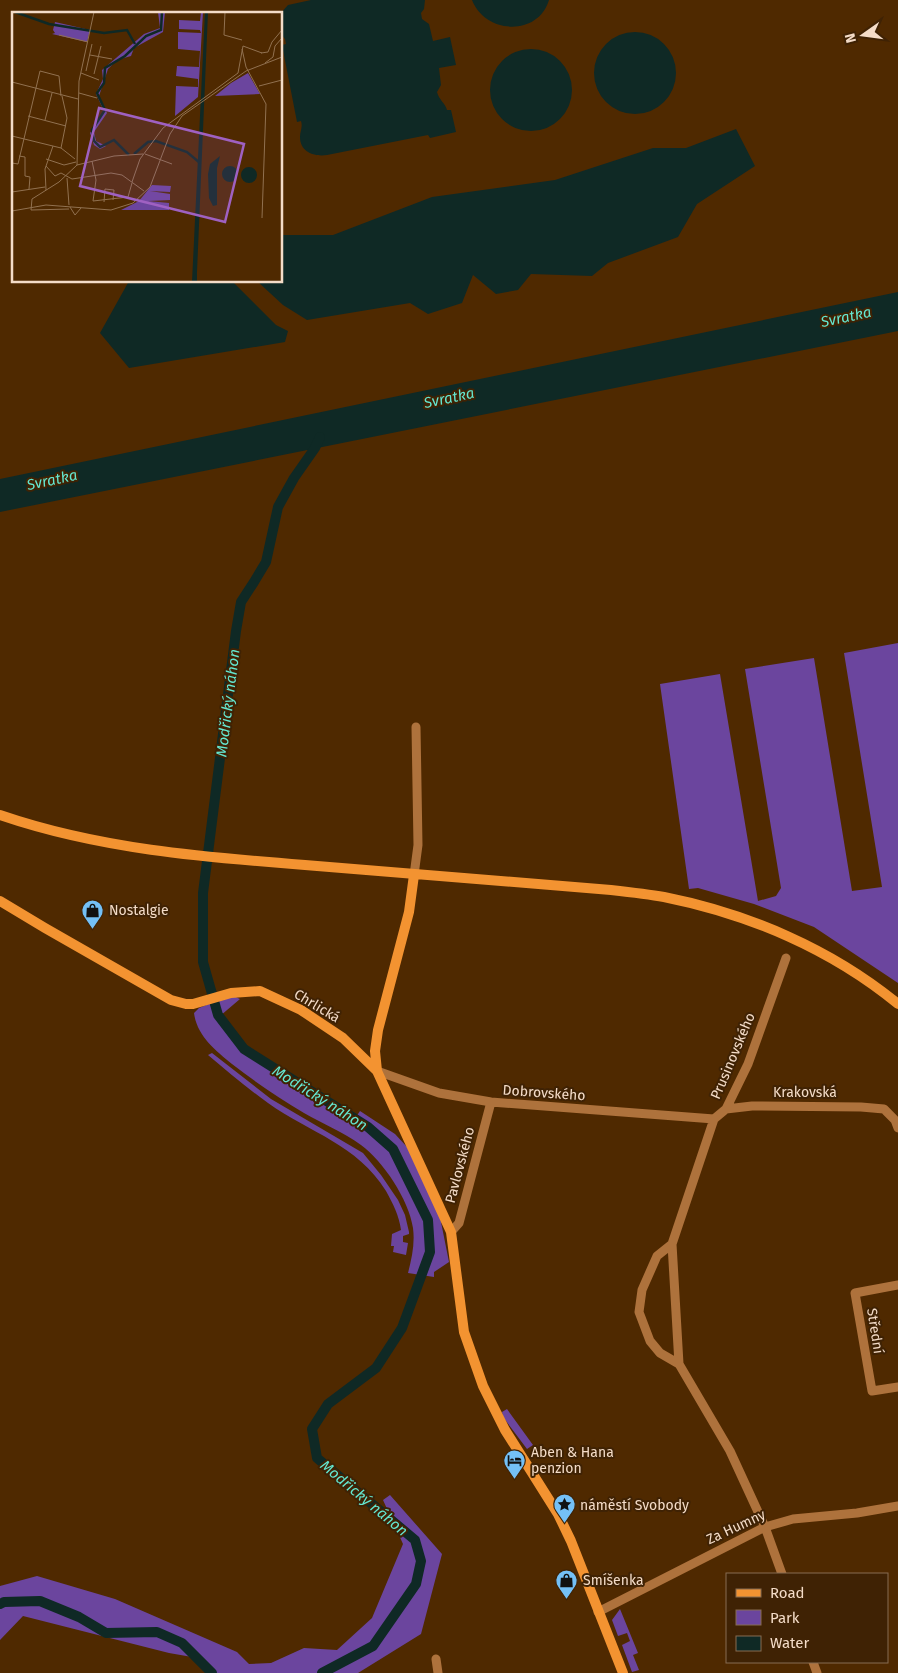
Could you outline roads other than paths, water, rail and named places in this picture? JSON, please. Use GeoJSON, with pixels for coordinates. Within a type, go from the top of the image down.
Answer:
{"type":"FeatureCollection","features":[{"type":"Feature","properties":{"kind":"street"},"geometry":{"type":"LineString","coordinates":[[416,727],[418,845],[409,912],[378,1030],[375,1051],[377,1071],[451,1232],[464,1332],[479,1377],[505,1430],[558,1514],[571,1541],[623,1673]]}},
{"type":"Feature","properties":{"kind":"street"},"geometry":{"type":"LineString","coordinates":[[0,815],[46,830],[88,840],[185,854],[620,891],[663,897],[718,910],[753,922],[813,949],[869,982],[898,1004]]}},
{"type":"Feature","properties":{"kind":"street","name":"Chrlická"},"geometry":{"type":"LineString","coordinates":[[0,900],[171,1000],[186,1004],[202,1003],[231,993],[260,991],[301,1010],[343,1038],[377,1071]]}},
{"type":"Feature","properties":{"kind":"street","name":"Prusinovského"},"geometry":{"type":"LineString","coordinates":[[782,1573],[765,1527],[730,1451],[679,1364],[672,1244],[714,1119],[726,1109],[748,1064],[786,958]]}},
{"type":"Feature","properties":{"kind":"street","name":"Dobrovského"},"geometry":{"type":"LineString","coordinates":[[377,1071],[439,1092],[491,1102],[714,1119]]}},
{"type":"Feature","properties":{"kind":"street","name":"Pavlovského"},"geometry":{"type":"LineString","coordinates":[[451,1232],[459,1223],[491,1102]]}},
{"type":"Feature","properties":{"kind":"street","name":"Krakovská"},"geometry":{"type":"LineString","coordinates":[[726,1109],[752,1106],[861,1106],[884,1109],[894,1120],[898,1128]]}},
{"type":"Feature","properties":{"kind":"street","name":"Prusinovského"},"geometry":{"type":"LineString","coordinates":[[672,1244],[656,1256],[642,1290],[639,1312],[650,1341],[660,1353],[679,1364]]}},
{"type":"Feature","properties":{"kind":"street","name":"Střední"},"geometry":{"type":"LineString","coordinates":[[898,1285],[855,1293],[872,1392],[898,1387]]}},
{"type":"Feature","properties":{"kind":"street","name":"Za Humny"},"geometry":{"type":"LineString","coordinates":[[598,1612],[765,1527],[793,1519],[898,1506]]}},
{"type":"Feature","properties":{"kind":"street"},"geometry":{"type":"LineString","coordinates":[[436,1659],[438,1673]]}},
{"type":"Feature","properties":{"kind":"water"},"geometry":{"type":"Polygon","coordinates":[[[311,0],[425,0],[424,9],[421,13],[422,19],[429,24],[433,41],[450,37],[456,65],[439,68],[441,85],[437,92],[447,110],[451,110],[456,132],[430,138],[428,135],[327,155],[317,155],[305,150],[300,137],[302,123],[301,121],[297,122],[282,45],[286,44],[282,35],[282,12],[288,5],[311,0]]]}},
{"type":"Feature","properties":{"kind":"water"},"geometry":{"type":"Polygon","coordinates":[[[472,0],[549,0],[543,12],[534,20],[523,25],[511,27],[499,25],[488,20],[472,0]]]}},
{"type":"Feature","properties":{"kind":"water"},"geometry":{"type":"Polygon","coordinates":[[[635,32],[651,35],[664,44],[673,57],[676,73],[673,89],[664,102],[651,111],[635,114],[619,111],[606,102],[597,89],[594,73],[597,57],[606,44],[619,35],[635,32]]]}},
{"type":"Feature","properties":{"kind":"water"},"geometry":{"type":"Polygon","coordinates":[[[531,49],[547,52],[560,61],[569,74],[572,90],[569,106],[560,119],[547,128],[531,131],[515,128],[502,119],[493,106],[490,90],[493,74],[502,61],[515,52],[531,49]]]}},
{"type":"Feature","properties":{"kind":"water"},"geometry":{"type":"Polygon","coordinates":[[[736,129],[755,166],[697,204],[678,237],[608,263],[592,276],[531,274],[518,290],[496,294],[473,275],[462,303],[428,314],[410,303],[307,320],[283,305],[258,282],[282,282],[282,235],[333,235],[432,197],[555,180],[653,148],[686,148],[736,129]]]}},
{"type":"Feature","properties":{"kind":"water"},"geometry":{"type":"Polygon","coordinates":[[[128,282],[233,282],[276,325],[288,331],[285,342],[129,368],[100,333],[128,282]]]}},
{"type":"Feature","properties":{"kind":"water","name":"Svratka"},"geometry":{"type":"Polygon","coordinates":[[[898,292],[898,331],[0,512],[0,479],[898,292]]]}},
{"type":"Feature","properties":{"kind":"waterway","name":"Modřický náhon"},"geometry":{"type":"LineString","coordinates":[[320,437],[278,507],[266,562],[241,602],[203,893],[203,962],[218,1015],[244,1049],[368,1127],[393,1149],[428,1220],[430,1252],[402,1328],[376,1368],[328,1404],[312,1429],[317,1458],[415,1540],[421,1561],[416,1584],[373,1646],[322,1673]]}},
{"type":"Feature","properties":{"kind":"waterway","name":"Modřický náhon"},"geometry":{"type":"LineString","coordinates":[[0,1604],[4,1602],[40,1601],[79,1617],[106,1633],[157,1632],[182,1643],[212,1673]]}},
{"type":"Feature","properties":{"kind":"place","name":"Nostalgie"},"geometry":{"type":"Point","coordinates":[93,929]}},
{"type":"Feature","properties":{"kind":"place","name":"Aben & Hana penzion"},"geometry":{"type":"Point","coordinates":[515,1479]}},
{"type":"Feature","properties":{"kind":"place","name":"náměstí Svobody"},"geometry":{"type":"Point","coordinates":[564,1524]}},
{"type":"Feature","properties":{"kind":"place","name":"Smíšenka"},"geometry":{"type":"Point","coordinates":[567,1599]}}]}
